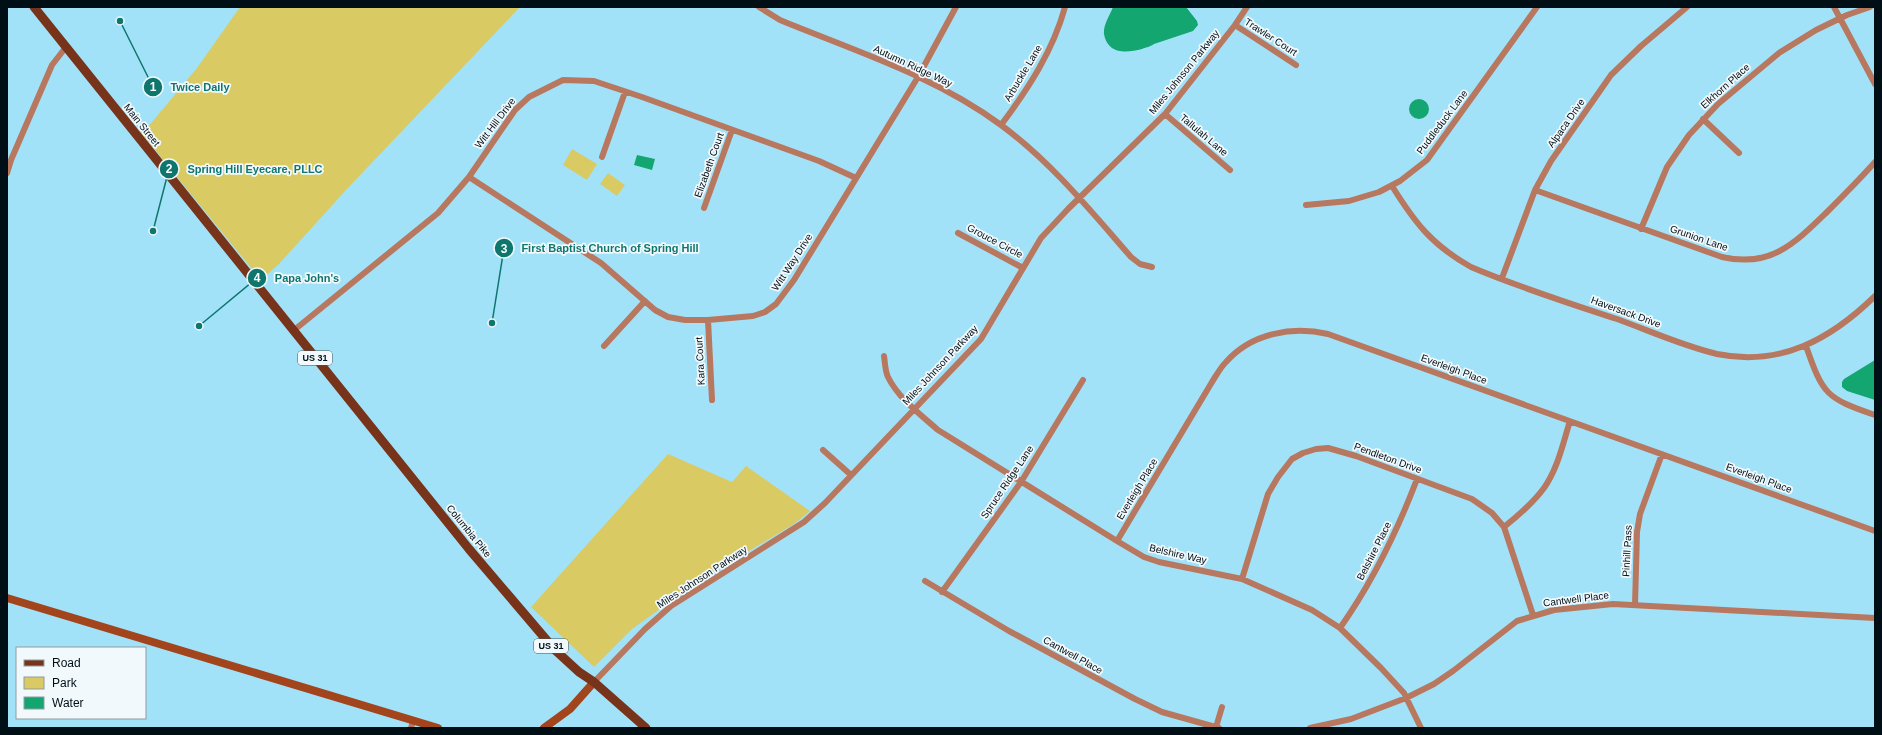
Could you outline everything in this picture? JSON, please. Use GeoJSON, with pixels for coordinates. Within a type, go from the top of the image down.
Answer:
{"type":"FeatureCollection","features":[{"type":"Feature","properties":{"kind":"main road","name":"Main Street"},"geometry":{"type":"LineString","coordinates":[[34,7],[293,331]]}},
{"type":"Feature","properties":{"kind":"main road","name":"Columbia Pike"},"geometry":{"type":"LineString","coordinates":[[293,331],[469,549],[555,650],[646,728]]}},
{"type":"Feature","properties":{"kind":"main road"},"geometry":{"type":"LineString","coordinates":[[7,598],[412,725],[438,728]]}},
{"type":"Feature","properties":{"kind":"main road"},"geometry":{"type":"LineString","coordinates":[[544,728],[570,709],[594,682]]}},
{"type":"Feature","properties":{"kind":"street","name":"Autumn Ridge Way"},"geometry":{"type":"LineString","coordinates":[[760,7],[780,20],[918,77],[956,96],[1001,125],[1040,157],[1080,198],[1131,257],[1140,264],[1152,267]]}},
{"type":"Feature","properties":{"kind":"street","name":"Witt Way Drive"},"geometry":{"type":"LineString","coordinates":[[469,177],[601,263],[661,314],[668,317],[685,320],[708,320],[753,316],[765,312],[776,304],[794,280],[918,77],[956,7]]}},
{"type":"Feature","properties":{"kind":"street","name":"Arbuckle Lane"},"geometry":{"type":"LineString","coordinates":[[1001,125],[1025,92],[1041,66],[1052,44],[1065,7]]}},
{"type":"Feature","properties":{"kind":"street","name":"Miles Johnson Parkway"},"geometry":{"type":"LineString","coordinates":[[594,682],[645,629],[671,606],[804,522],[851,475],[913,408],[981,339],[1041,238],[1164,114],[1235,25],[1246,7]]}},
{"type":"Feature","properties":{"kind":"street","name":"Puddleduck Lane"},"geometry":{"type":"LineString","coordinates":[[1306,205],[1348,201],[1379,192],[1392,186],[1413,172],[1436,150],[1537,7]]}},
{"type":"Feature","properties":{"kind":"street","name":"Alpaca Drive"},"geometry":{"type":"LineString","coordinates":[[1502,278],[1535,190],[1551,161],[1611,76],[1641,46],[1687,7]]}},
{"type":"Feature","properties":{"kind":"street"},"geometry":{"type":"LineString","coordinates":[[1834,7],[1875,84]]}},
{"type":"Feature","properties":{"kind":"street","name":"Elkhorn Place"},"geometry":{"type":"LineString","coordinates":[[1641,228],[1667,166],[1689,135],[1718,104],[1779,53],[1816,30],[1840,18],[1870,7]]}},
{"type":"Feature","properties":{"kind":"street","name":"Trawler Court"},"geometry":{"type":"LineString","coordinates":[[1235,25],[1296,65]]}},
{"type":"Feature","properties":{"kind":"street"},"geometry":{"type":"LineString","coordinates":[[7,173],[11,160],[52,65],[66,47]]}},
{"type":"Feature","properties":{"kind":"street","name":"Witt Hill Drive"},"geometry":{"type":"LineString","coordinates":[[293,331],[438,213],[469,177],[515,110],[535,93],[563,80],[594,81],[820,161],[856,178]]}},
{"type":"Feature","properties":{"kind":"street"},"geometry":{"type":"LineString","coordinates":[[602,157],[625,92]]}},
{"type":"Feature","properties":{"kind":"street","name":"Tallulah Lane"},"geometry":{"type":"LineString","coordinates":[[1164,114],[1230,170]]}},
{"type":"Feature","properties":{"kind":"street"},"geometry":{"type":"LineString","coordinates":[[1703,119],[1739,153]]}},
{"type":"Feature","properties":{"kind":"street","name":"Elizabeth Court"},"geometry":{"type":"LineString","coordinates":[[704,208],[732,130]]}},
{"type":"Feature","properties":{"kind":"street","name":"Grunion Lane"},"geometry":{"type":"LineString","coordinates":[[1535,190],[1722,257],[1749,260],[1768,256],[1794,243],[1844,195],[1875,162]]}},
{"type":"Feature","properties":{"kind":"street","name":"Haversack Drive"},"geometry":{"type":"LineString","coordinates":[[1392,186],[1419,226],[1444,250],[1471,267],[1691,346],[1718,354],[1764,356],[1791,351],[1806,346],[1839,328],[1875,296]]}},
{"type":"Feature","properties":{"kind":"street","name":"Grouce Circle"},"geometry":{"type":"LineString","coordinates":[[958,233],[1023,268]]}},
{"type":"Feature","properties":{"kind":"street"},"geometry":{"type":"LineString","coordinates":[[604,346],[645,301]]}},
{"type":"Feature","properties":{"kind":"street","name":"Kara Court"},"geometry":{"type":"LineString","coordinates":[[708,320],[712,400]]}},
{"type":"Feature","properties":{"kind":"street","name":"Everleigh Place"},"geometry":{"type":"LineString","coordinates":[[1117,541],[1212,382],[1226,362],[1244,347],[1268,334],[1300,330],[1328,334],[1875,531]]}},
{"type":"Feature","properties":{"kind":"street"},"geometry":{"type":"LineString","coordinates":[[1806,346],[1815,372],[1824,390],[1846,405],[1875,415]]}},
{"type":"Feature","properties":{"kind":"street","name":"Belshire Way"},"geometry":{"type":"LineString","coordinates":[[884,356],[887,376],[913,408],[952,440],[1117,541],[1144,557],[1159,562],[1242,579],[1312,610],[1340,628],[1381,668],[1406,698],[1422,728]]}},
{"type":"Feature","properties":{"kind":"street","name":"Spruce Ridge Lane"},"geometry":{"type":"LineString","coordinates":[[942,592],[1021,482],[1083,380]]}},
{"type":"Feature","properties":{"kind":"street"},"geometry":{"type":"LineString","coordinates":[[1504,527],[1526,508],[1544,487],[1555,467],[1570,421]]}},
{"type":"Feature","properties":{"kind":"street","name":"Pendleton Drive"},"geometry":{"type":"LineString","coordinates":[[1242,579],[1268,494],[1278,477],[1292,459],[1316,449],[1328,448],[1356,456],[1472,498],[1492,513],[1504,527],[1532,615]]}},
{"type":"Feature","properties":{"kind":"street"},"geometry":{"type":"LineString","coordinates":[[823,450],[851,475]]}},
{"type":"Feature","properties":{"kind":"street","name":"Pinhill Pass"},"geometry":{"type":"LineString","coordinates":[[1635,605],[1637,532],[1640,514],[1662,454]]}},
{"type":"Feature","properties":{"kind":"street","name":"Belshire Place"},"geometry":{"type":"LineString","coordinates":[[1340,628],[1356,606],[1390,544],[1417,479]]}},
{"type":"Feature","properties":{"kind":"street","name":"Cantwell Place"},"geometry":{"type":"LineString","coordinates":[[925,581],[1015,635],[1135,699],[1162,712],[1217,728]]}},
{"type":"Feature","properties":{"kind":"street","name":"Cantwell Place"},"geometry":{"type":"LineString","coordinates":[[1310,728],[1350,719],[1406,698],[1434,684],[1453,671],[1517,621],[1532,615],[1559,609],[1613,604],[1875,618]]}},
{"type":"Feature","properties":{"kind":"street"},"geometry":{"type":"LineString","coordinates":[[1217,728],[1222,707]]}},
{"type":"Feature","properties":{"kind":"green space"},"geometry":{"type":"Polygon","coordinates":[[[240,7],[520,7],[346,190],[279,264],[261,280],[142,134],[197,68],[240,7]]]}},
{"type":"Feature","properties":{"kind":"green space"},"geometry":{"type":"Polygon","coordinates":[[[572,149],[597,164],[587,180],[563,165],[572,149]]]}},
{"type":"Feature","properties":{"kind":"green space"},"geometry":{"type":"Polygon","coordinates":[[[608,173],[625,185],[617,196],[600,184],[608,173]]]}},
{"type":"Feature","properties":{"kind":"green space"},"geometry":{"type":"Polygon","coordinates":[[[668,454],[732,482],[746,466],[810,511],[794,524],[702,579],[632,629],[594,667],[531,607],[668,454]]]}},
{"type":"Feature","properties":{"kind":"water"},"geometry":{"type":"Polygon","coordinates":[[[1113,7],[1186,7],[1197,21],[1198,25],[1193,31],[1142,49],[1124,52],[1119,51],[1110,46],[1106,41],[1104,34],[1106,24],[1113,7]]]}},
{"type":"Feature","properties":{"kind":"water"},"geometry":{"type":"Polygon","coordinates":[[[1419,99],[1426,102],[1429,109],[1426,116],[1419,119],[1412,116],[1409,109],[1412,102],[1419,99]]]}},
{"type":"Feature","properties":{"kind":"water"},"geometry":{"type":"Polygon","coordinates":[[[637,155],[655,159],[652,170],[634,165],[637,155]]]}},
{"type":"Feature","properties":{"kind":"water"},"geometry":{"type":"Polygon","coordinates":[[[1875,360],[1875,400],[1847,391],[1842,387],[1842,382],[1844,379],[1875,360]]]}},
{"type":"Feature","properties":{"kind":"place","name":"Twice Daily"},"geometry":{"type":"Point","coordinates":[120,21]}},
{"type":"Feature","properties":{"kind":"place","name":"Spring Hill Eyecare, PLLC"},"geometry":{"type":"Point","coordinates":[153,231]}},
{"type":"Feature","properties":{"kind":"place","name":"First Baptist Church of Spring Hill"},"geometry":{"type":"Point","coordinates":[492,323]}},
{"type":"Feature","properties":{"kind":"place","name":"Papa John's"},"geometry":{"type":"Point","coordinates":[199,326]}}]}
